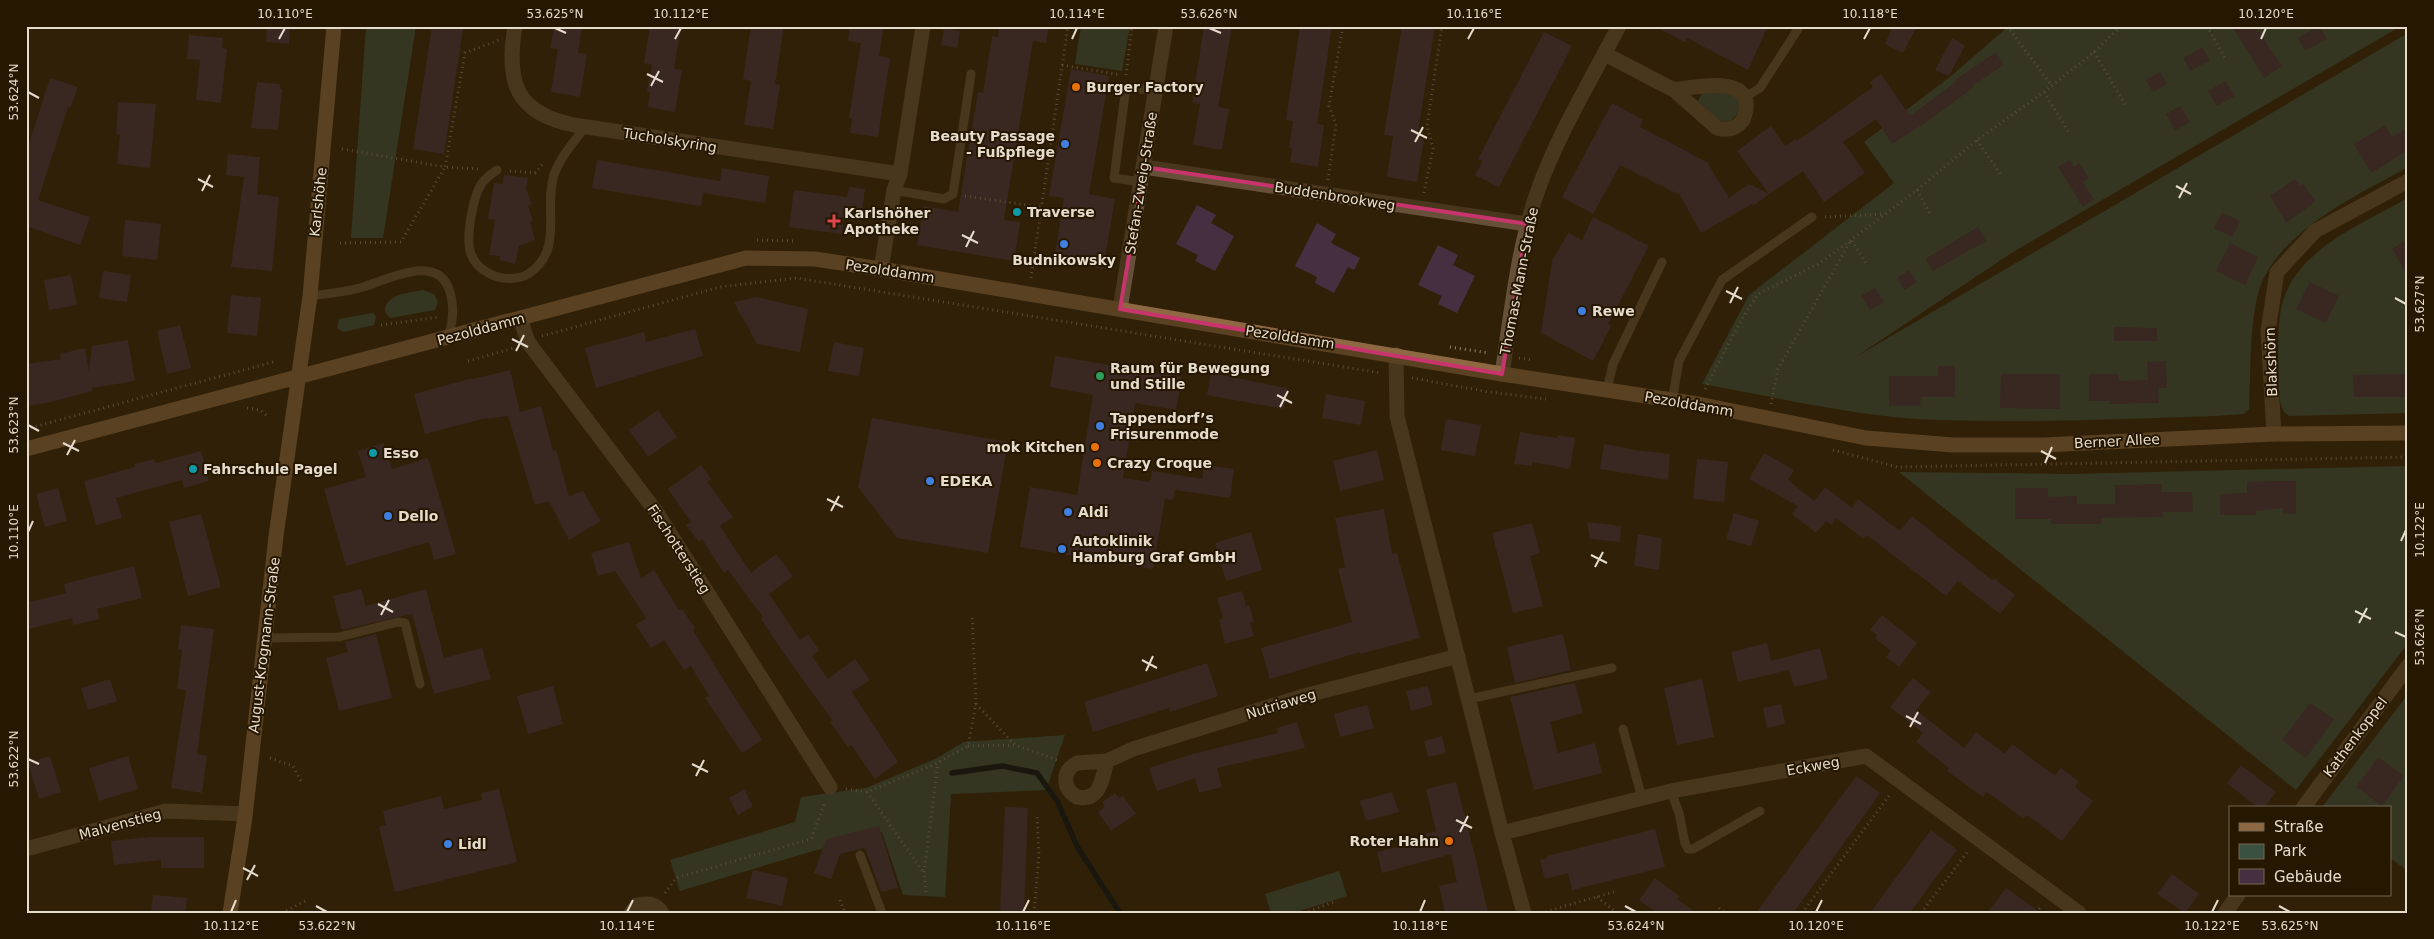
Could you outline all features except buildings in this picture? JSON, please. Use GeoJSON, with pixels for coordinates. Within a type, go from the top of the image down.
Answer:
{"type":"FeatureCollection","features":[{"type":"Feature","properties":{"kind":"street","name":"Karlshöhe"},"geometry":{"type":"LineString","coordinates":[[298,377],[310,296],[334,26]]}},
{"type":"Feature","properties":{"kind":"street"},"geometry":{"type":"LineString","coordinates":[[881,268],[894,190],[900,174],[923,26]]}},
{"type":"Feature","properties":{"kind":"street","name":"Stefan-Zweig-Straße"},"geometry":{"type":"LineString","coordinates":[[1120,309],[1166,26]]}},
{"type":"Feature","properties":{"kind":"street","name":"Thomas-Mann-Straße"},"geometry":{"type":"LineString","coordinates":[[1502,374],[1527,224],[1538,190],[1552,157],[1619,26]]}},
{"type":"Feature","properties":{"kind":"street","name":"Tucholskyring"},"geometry":{"type":"LineString","coordinates":[[514,31],[510,54],[513,77],[526,105],[546,118],[585,127],[900,174]]}},
{"type":"Feature","properties":{"kind":"street"},"geometry":{"type":"LineString","coordinates":[[1605,54],[1674,90],[1710,123],[1726,131],[1739,125],[1747,109],[1745,97],[1735,88],[1726,85],[1709,84],[1674,90]]}},
{"type":"Feature","properties":{"kind":"street","name":"Buddenbrookweg"},"geometry":{"type":"LineString","coordinates":[[1142,174],[1325,195],[1527,224]]}},
{"type":"Feature","properties":{"kind":"street","name":"Blakshörn"},"geometry":{"type":"LineString","coordinates":[[2274,434],[2268,331],[2277,272],[2315,231],[2408,181]]}},
{"type":"Feature","properties":{"kind":"street","name":"Pezolddamm"},"geometry":{"type":"LineString","coordinates":[[26,449],[746,258],[815,260],[881,268],[1029,295],[1502,374],[1698,404],[1768,419]]}},
{"type":"Feature","properties":{"kind":"street","name":"Fischotterstieg"},"geometry":{"type":"LineString","coordinates":[[520,318],[528,342],[657,513],[830,787]]}},
{"type":"Feature","properties":{"kind":"street"},"geometry":{"type":"LineString","coordinates":[[1396,355],[1396,416],[1524,913]]}},
{"type":"Feature","properties":{"kind":"street","name":"August-Krogmann-Straße"},"geometry":{"type":"LineString","coordinates":[[230,913],[245,814],[276,536],[298,377]]}},
{"type":"Feature","properties":{"kind":"street","name":"Berner Allee"},"geometry":{"type":"LineString","coordinates":[[1768,419],[1866,438],[1953,445],[2044,445],[2274,434],[2408,433]]}},
{"type":"Feature","properties":{"kind":"street","name":"Nutriaweg"},"geometry":{"type":"LineString","coordinates":[[1072,765],[1077,762],[1107,761],[1134,749],[1304,696],[1458,656]]}},
{"type":"Feature","properties":{"kind":"street","name":"Kathenkoppel"},"geometry":{"type":"LineString","coordinates":[[2304,806],[2408,666]]}},
{"type":"Feature","properties":{"kind":"street","name":"Eckweg"},"geometry":{"type":"LineString","coordinates":[[1502,833],[1671,791],[1866,756],[2079,913]]}},
{"type":"Feature","properties":{"kind":"street"},"geometry":{"type":"LineString","coordinates":[[1072,765],[1065,777],[1068,790],[1077,797],[1088,798],[1099,789],[1107,761]]}},
{"type":"Feature","properties":{"kind":"street","name":"Malvenstieg"},"geometry":{"type":"LineString","coordinates":[[26,849],[166,811],[245,814]]}},
{"type":"Feature","properties":{"kind":"street"},"geometry":{"type":"LineString","coordinates":[[2225,913],[2237,896]]}},
{"type":"Feature","properties":{"kind":"street"},"geometry":{"type":"LineString","coordinates":[[631,913],[637,905],[648,903],[659,909]]}},
{"type":"Feature","properties":{"kind":"lane"},"geometry":{"type":"LineString","coordinates":[[1745,97],[1760,88],[1798,29]]}},
{"type":"Feature","properties":{"kind":"lane"},"geometry":{"type":"LineString","coordinates":[[894,190],[944,200],[953,194],[971,74]]}},
{"type":"Feature","properties":{"kind":"lane"},"geometry":{"type":"LineString","coordinates":[[1142,174],[1114,178],[1126,87],[1156,86]]}},
{"type":"Feature","properties":{"kind":"lane"},"geometry":{"type":"LineString","coordinates":[[496,170],[482,184],[473,205],[470,252],[477,264],[488,272],[497,277],[515,280],[527,275],[536,268],[548,252],[552,225],[551,211],[554,176],[560,160],[585,127]]}},
{"type":"Feature","properties":{"kind":"lane"},"geometry":{"type":"LineString","coordinates":[[1672,401],[1679,362],[1722,280],[1812,217]]}},
{"type":"Feature","properties":{"kind":"lane"},"geometry":{"type":"LineString","coordinates":[[1607,390],[1613,364],[1662,262]]}},
{"type":"Feature","properties":{"kind":"lane"},"geometry":{"type":"LineString","coordinates":[[310,296],[362,287],[399,274],[419,271],[435,272],[446,280],[453,302],[454,310],[448,337]]}},
{"type":"Feature","properties":{"kind":"lane"},"geometry":{"type":"LineString","coordinates":[[265,638],[339,637],[392,623],[405,623],[420,684]]}},
{"type":"Feature","properties":{"kind":"lane"},"geometry":{"type":"LineString","coordinates":[[1469,699],[1612,668]]}},
{"type":"Feature","properties":{"kind":"lane"},"geometry":{"type":"LineString","coordinates":[[1623,729],[1642,798]]}},
{"type":"Feature","properties":{"kind":"lane"},"geometry":{"type":"LineString","coordinates":[[1671,791],[1679,813],[1684,843],[1688,849],[1693,849],[1760,811]]}},
{"type":"Feature","properties":{"kind":"lane"},"geometry":{"type":"LineString","coordinates":[[860,855],[882,913]]}},
{"type":"Feature","properties":{"kind":"path"},"geometry":{"type":"LineString","coordinates":[[1029,295],[1068,26]]}},
{"type":"Feature","properties":{"kind":"path"},"geometry":{"type":"LineString","coordinates":[[1126,76],[1132,26]]}},
{"type":"Feature","properties":{"kind":"path"},"geometry":{"type":"LineString","coordinates":[[1325,195],[1336,124],[1328,106],[1343,26]]}},
{"type":"Feature","properties":{"kind":"path"},"geometry":{"type":"LineString","coordinates":[[1421,209],[1433,148],[1427,126],[1442,26]]}},
{"type":"Feature","properties":{"kind":"path"},"geometry":{"type":"LineString","coordinates":[[2007,26],[2052,86]]}},
{"type":"Feature","properties":{"kind":"path"},"geometry":{"type":"LineString","coordinates":[[1698,404],[1739,324],[1758,294],[1820,262],[1851,240],[1917,190],[1977,140],[2052,86],[2094,52],[2121,26]]}},
{"type":"Feature","properties":{"kind":"path"},"geometry":{"type":"LineString","coordinates":[[2207,26],[2225,58]]}},
{"type":"Feature","properties":{"kind":"path"},"geometry":{"type":"LineString","coordinates":[[340,243],[401,242],[445,167],[465,53],[514,31]]}},
{"type":"Feature","properties":{"kind":"path"},"geometry":{"type":"LineString","coordinates":[[2094,52],[2126,106]]}},
{"type":"Feature","properties":{"kind":"path"},"geometry":{"type":"LineString","coordinates":[[1062,65],[1126,76],[1156,86]]}},
{"type":"Feature","properties":{"kind":"path"},"geometry":{"type":"LineString","coordinates":[[2044,92],[2068,133]]}},
{"type":"Feature","properties":{"kind":"path"},"geometry":{"type":"LineString","coordinates":[[1977,140],[2000,174]]}},
{"type":"Feature","properties":{"kind":"path"},"geometry":{"type":"LineString","coordinates":[[342,149],[445,167],[535,173],[546,159]]}},
{"type":"Feature","properties":{"kind":"path"},"geometry":{"type":"LineString","coordinates":[[1917,190],[1931,215]]}},
{"type":"Feature","properties":{"kind":"path"},"geometry":{"type":"LineString","coordinates":[[953,194],[1041,207]]}},
{"type":"Feature","properties":{"kind":"path"},"geometry":{"type":"LineString","coordinates":[[1812,217],[1884,214]]}},
{"type":"Feature","properties":{"kind":"path"},"geometry":{"type":"LineString","coordinates":[[1851,240],[1868,266]]}},
{"type":"Feature","properties":{"kind":"path"},"geometry":{"type":"LineString","coordinates":[[1768,419],[1778,369],[1851,240]]}},
{"type":"Feature","properties":{"kind":"path"},"geometry":{"type":"LineString","coordinates":[[468,361],[514,348],[551,332],[720,287],[796,278],[1396,375],[1489,392],[1555,400]]}},
{"type":"Feature","properties":{"kind":"path"},"geometry":{"type":"LineString","coordinates":[[26,429],[277,361]]}},
{"type":"Feature","properties":{"kind":"path"},"geometry":{"type":"LineString","coordinates":[[1825,448],[1897,466],[2408,457]]}},
{"type":"Feature","properties":{"kind":"path"},"geometry":{"type":"LineString","coordinates":[[968,746],[976,703],[972,615]]}},
{"type":"Feature","properties":{"kind":"path"},"geometry":{"type":"LineString","coordinates":[[976,703],[1016,745]]}},
{"type":"Feature","properties":{"kind":"path"},"geometry":{"type":"LineString","coordinates":[[659,909],[676,878],[811,839],[830,787],[867,792],[938,762],[968,746],[1016,745],[1072,765]]}},
{"type":"Feature","properties":{"kind":"path"},"geometry":{"type":"LineString","coordinates":[[270,758],[293,766],[301,781]]}},
{"type":"Feature","properties":{"kind":"path"},"geometry":{"type":"LineString","coordinates":[[926,892],[924,873],[938,762]]}},
{"type":"Feature","properties":{"kind":"path"},"geometry":{"type":"LineString","coordinates":[[1802,913],[1900,781]]}},
{"type":"Feature","properties":{"kind":"path"},"geometry":{"type":"LineString","coordinates":[[867,792],[924,873]]}},
{"type":"Feature","properties":{"kind":"path"},"geometry":{"type":"LineString","coordinates":[[1034,913],[1038,855],[1038,816]]}},
{"type":"Feature","properties":{"kind":"path"},"geometry":{"type":"LineString","coordinates":[[1920,913],[1978,838]]}},
{"type":"Feature","properties":{"kind":"path"},"geometry":{"type":"LineString","coordinates":[[1541,913],[1617,892]]}},
{"type":"Feature","properties":{"kind":"path"},"geometry":{"type":"LineString","coordinates":[[1597,897],[1618,913]]}},
{"type":"Feature","properties":{"kind":"path"},"geometry":{"type":"LineString","coordinates":[[282,913],[307,900]]}},
{"type":"Feature","properties":{"kind":"path"},"geometry":{"type":"LineString","coordinates":[[840,900],[845,913]]}},
{"type":"Feature","properties":{"kind":"path"},"geometry":{"type":"LineString","coordinates":[[1304,913],[1334,902]]}},
{"type":"Feature","properties":{"kind":"path"},"geometry":{"type":"LineString","coordinates":[[1719,908],[1725,913]]}},
{"type":"Feature","properties":{"kind":"highlighted area"},"geometry":{"type":"Polygon","coordinates":[[[1144,167],[1527,224],[1502,374],[1120,309],[1144,167]]]}},
{"type":"Feature","properties":{"kind":"green space"},"geometry":{"type":"Polygon","coordinates":[[[366,26],[416,26],[383,238],[351,238],[366,26]]]}},
{"type":"Feature","properties":{"kind":"green space"},"geometry":{"type":"Polygon","coordinates":[[[1081,26],[1130,26],[1122,71],[1075,64],[1081,26]]]}},
{"type":"Feature","properties":{"kind":"green space"},"geometry":{"type":"Polygon","coordinates":[[[2009,26],[2401,26],[2013,252],[1854,358],[2408,33],[2408,167],[2364,191],[2318,220],[2297,236],[2279,255],[2265,275],[2254,311],[2249,409],[2244,414],[2215,416],[2044,421],[1942,420],[1882,416],[1702,384],[1749,295],[1894,183],[1864,142],[1951,76],[2009,26]]]}},
{"type":"Feature","properties":{"kind":"green space"},"geometry":{"type":"Polygon","coordinates":[[[1732,92],[1740,102],[1737,114],[1729,122],[1717,120],[1698,101],[1702,93],[1732,92]]]}},
{"type":"Feature","properties":{"kind":"green space"},"geometry":{"type":"Polygon","coordinates":[[[2408,198],[2408,413],[2289,416],[2284,412],[2280,402],[2278,370],[2280,315],[2286,293],[2297,274],[2312,257],[2329,243],[2408,198]]]}},
{"type":"Feature","properties":{"kind":"green space"},"geometry":{"type":"Polygon","coordinates":[[[423,290],[434,294],[438,302],[435,310],[390,318],[385,312],[389,301],[398,295],[423,290]]]}},
{"type":"Feature","properties":{"kind":"green space"},"geometry":{"type":"Polygon","coordinates":[[[373,313],[376,316],[374,325],[343,332],[337,328],[339,319],[373,313]]]}},
{"type":"Feature","properties":{"kind":"green space"},"geometry":{"type":"Polygon","coordinates":[[[2408,466],[2408,643],[2296,790],[1899,472],[2071,474],[2408,466]]]}},
{"type":"Feature","properties":{"kind":"green space"},"geometry":{"type":"Polygon","coordinates":[[[2408,694],[2408,871],[2392,859],[2392,806],[2323,806],[2408,694]]]}},
{"type":"Feature","properties":{"kind":"green space"},"geometry":{"type":"Polygon","coordinates":[[[1065,735],[1046,790],[951,794],[945,897],[903,895],[882,832],[680,891],[670,860],[795,822],[801,797],[866,788],[935,759],[964,742],[1065,735]]]}},
{"type":"Feature","properties":{"kind":"green space"},"geometry":{"type":"Polygon","coordinates":[[[1339,871],[1347,896],[1293,913],[1271,913],[1265,894],[1339,871]]]}},
{"type":"Feature","properties":{"kind":"waterway"},"geometry":{"type":"LineString","coordinates":[[952,773],[1002,766],[1037,773],[1057,801],[1078,848],[1120,913]]}},
{"type":"Feature","properties":{"kind":"place","name":"Burger Factory"},"geometry":{"type":"Point","coordinates":[1076,87]}},
{"type":"Feature","properties":{"kind":"place","name":"Beauty Passage - Fußpflege"},"geometry":{"type":"Point","coordinates":[1065,144]}},
{"type":"Feature","properties":{"kind":"place","name":"Traverse"},"geometry":{"type":"Point","coordinates":[1017,212]}},
{"type":"Feature","properties":{"kind":"place","name":"Karlshöher Apotheke"},"geometry":{"type":"Point","coordinates":[834,221]}},
{"type":"Feature","properties":{"kind":"place","name":"Budnikowsky"},"geometry":{"type":"Point","coordinates":[1064,244]}},
{"type":"Feature","properties":{"kind":"place","name":"Rewe"},"geometry":{"type":"Point","coordinates":[1582,311]}},
{"type":"Feature","properties":{"kind":"place","name":"Raum für Bewegung und Stille"},"geometry":{"type":"Point","coordinates":[1100,376]}},
{"type":"Feature","properties":{"kind":"place","name":"Tappendorf’s Frisurenmode"},"geometry":{"type":"Point","coordinates":[1100,426]}},
{"type":"Feature","properties":{"kind":"place","name":"mok Kitchen"},"geometry":{"type":"Point","coordinates":[1095,447]}},
{"type":"Feature","properties":{"kind":"place","name":"Esso"},"geometry":{"type":"Point","coordinates":[373,453]}},
{"type":"Feature","properties":{"kind":"place","name":"Crazy Croque"},"geometry":{"type":"Point","coordinates":[1097,463]}},
{"type":"Feature","properties":{"kind":"place","name":"Fahrschule Pagel"},"geometry":{"type":"Point","coordinates":[193,469]}},
{"type":"Feature","properties":{"kind":"place","name":"EDEKA"},"geometry":{"type":"Point","coordinates":[930,481]}},
{"type":"Feature","properties":{"kind":"place","name":"Aldi"},"geometry":{"type":"Point","coordinates":[1068,512]}},
{"type":"Feature","properties":{"kind":"place","name":"Dello"},"geometry":{"type":"Point","coordinates":[388,516]}},
{"type":"Feature","properties":{"kind":"place","name":"Autoklinik Hamburg Graf GmbH"},"geometry":{"type":"Point","coordinates":[1062,549]}},
{"type":"Feature","properties":{"kind":"place","name":"Roter Hahn"},"geometry":{"type":"Point","coordinates":[1449,841]}},
{"type":"Feature","properties":{"kind":"place","name":"Lidl"},"geometry":{"type":"Point","coordinates":[448,844]}}]}
